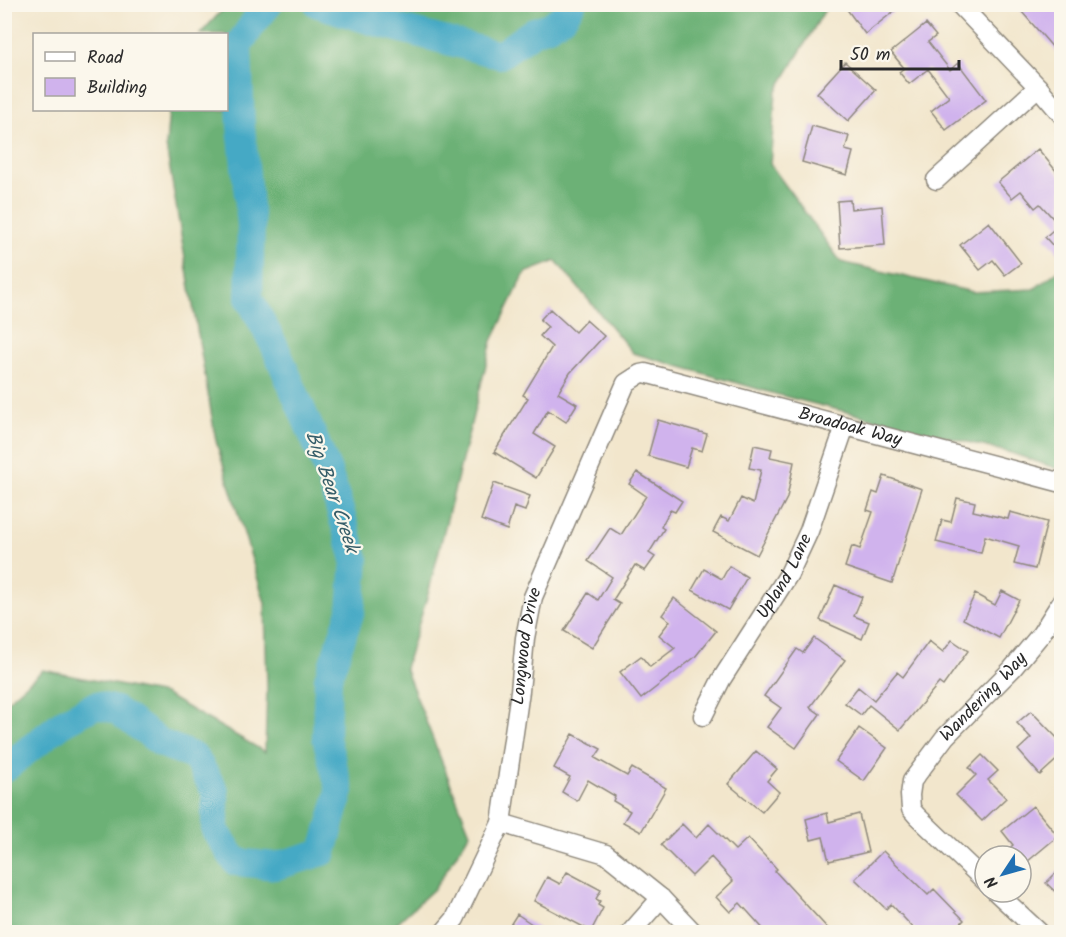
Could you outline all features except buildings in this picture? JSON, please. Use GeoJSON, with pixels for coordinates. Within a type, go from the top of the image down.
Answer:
{"type":"FeatureCollection","features":[{"type":"Feature","properties":{"kind":"street"},"geometry":{"type":"LineString","coordinates":[[959,4],[1062,115]]}},
{"type":"Feature","properties":{"kind":"street"},"geometry":{"type":"LineString","coordinates":[[936,180],[1038,87]]}},
{"type":"Feature","properties":{"kind":"street","name":"Broadoak Way"},"geometry":{"type":"LineString","coordinates":[[640,374],[645,373],[1062,483]]}},
{"type":"Feature","properties":{"kind":"street","name":"Longwood Drive"},"geometry":{"type":"LineString","coordinates":[[444,933],[455,919],[501,823],[525,638],[533,597],[626,383],[640,374]]}},
{"type":"Feature","properties":{"kind":"street","name":"Upland Lane"},"geometry":{"type":"LineString","coordinates":[[704,716],[721,680],[789,574],[809,531],[845,426]]}},
{"type":"Feature","properties":{"kind":"street","name":"Wandering Way"},"geometry":{"type":"LineString","coordinates":[[973,870],[912,809],[910,795],[912,781],[945,737],[1012,669],[1041,634],[1062,601]]}},
{"type":"Feature","properties":{"kind":"street"},"geometry":{"type":"LineString","coordinates":[[501,823],[606,854],[661,898],[693,933]]}},
{"type":"Feature","properties":{"kind":"street"},"geometry":{"type":"LineString","coordinates":[[631,933],[661,898]]}},
{"type":"Feature","properties":{"kind":"street"},"geometry":{"type":"LineString","coordinates":[[1009,904],[1039,933]]}},
{"type":"Feature","properties":{"kind":"green space"},"geometry":{"type":"Polygon","coordinates":[[[228,4],[829,5],[776,92],[770,164],[841,262],[973,292],[1034,289],[1059,270],[1062,273],[1061,470],[1011,453],[779,395],[633,353],[556,261],[525,273],[492,341],[428,594],[405,668],[470,833],[435,888],[387,932],[5,932],[5,703],[43,670],[164,694],[265,752],[267,689],[265,603],[216,441],[166,146],[169,111],[228,111],[228,33],[201,33],[228,4]]]}},
{"type":"Feature","properties":{"kind":"waterway","name":"Big Bear Creek"},"geometry":{"type":"LineString","coordinates":[[4,769],[65,721],[96,705],[116,710],[161,743],[195,757],[215,791],[215,830],[236,862],[276,866],[323,852],[340,791],[326,738],[328,678],[351,611],[355,559],[328,471],[275,347],[249,298],[251,225],[241,126],[238,46],[269,4]]}},
{"type":"Feature","properties":{"kind":"waterway","name":"Big Bear Creek"},"geometry":{"type":"LineString","coordinates":[[318,4],[371,21],[500,55],[534,31],[549,26],[563,17],[572,4]]}}]}
